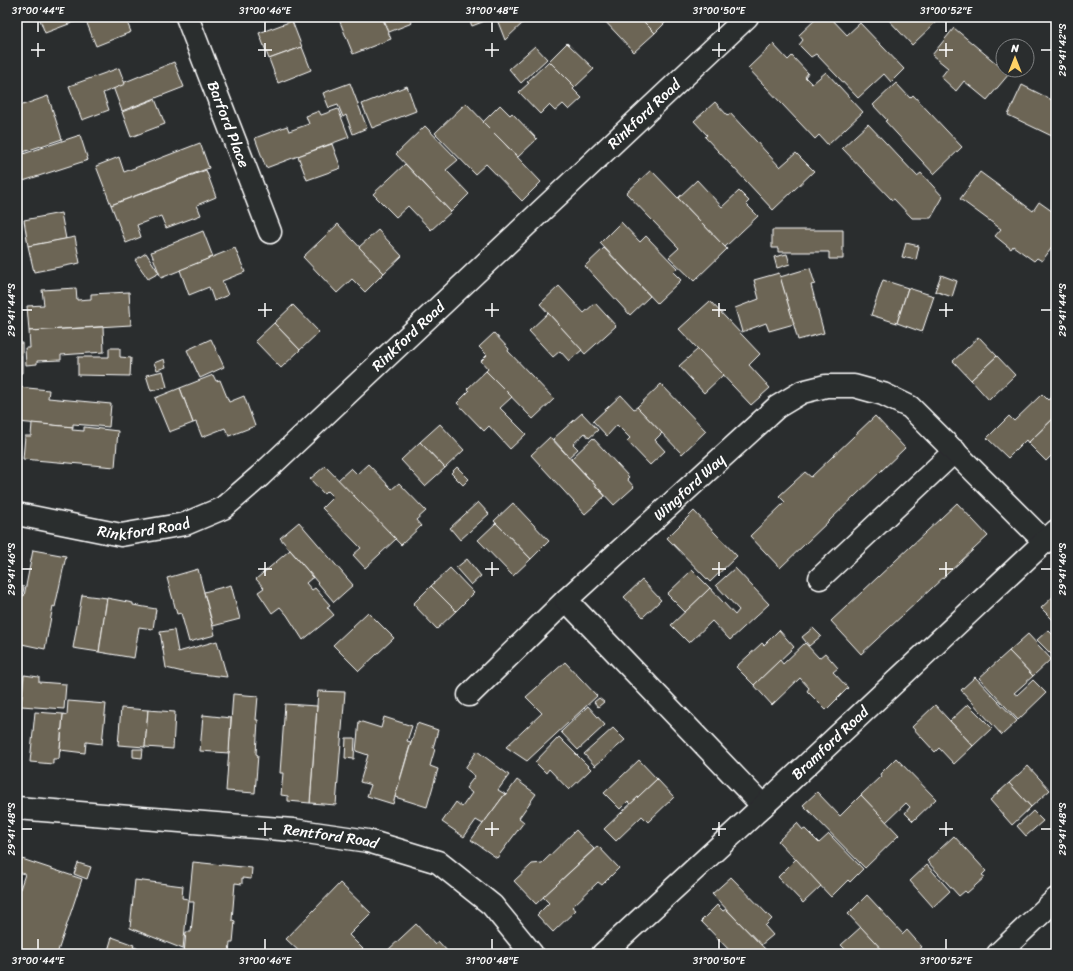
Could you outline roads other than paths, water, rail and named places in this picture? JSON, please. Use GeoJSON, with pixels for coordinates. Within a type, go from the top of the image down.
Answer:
{"type":"FeatureCollection","features":[{"type":"Feature","properties":{"kind":"street","name":"Barford Place"},"geometry":{"type":"LineString","coordinates":[[187,17],[270,232]]}},
{"type":"Feature","properties":{"kind":"street","name":"Rinkford Road"},"geometry":{"type":"LineString","coordinates":[[17,514],[121,535],[185,524],[223,508],[260,476],[747,17]]}},
{"type":"Feature","properties":{"kind":"street","name":"Wingford Way"},"geometry":{"type":"LineString","coordinates":[[469,695],[566,600],[777,407],[802,392],[826,386],[854,386],[884,394],[910,407],[955,451],[1050,536]]}},
{"type":"Feature","properties":{"kind":"street"},"geometry":{"type":"LineString","coordinates":[[820,578],[955,451]]}},
{"type":"Feature","properties":{"kind":"street","name":"Bramford Road"},"geometry":{"type":"LineString","coordinates":[[603,954],[1050,536]]}},
{"type":"Feature","properties":{"kind":"street"},"geometry":{"type":"LineString","coordinates":[[566,600],[763,806]]}},
{"type":"Feature","properties":{"kind":"street","name":"Rentford Road"},"geometry":{"type":"LineString","coordinates":[[19,810],[293,830],[368,841],[438,862],[492,905],[532,954]]}},
{"type":"Feature","properties":{"kind":"street"},"geometry":{"type":"LineString","coordinates":[[1007,951],[1056,899]]}}]}
